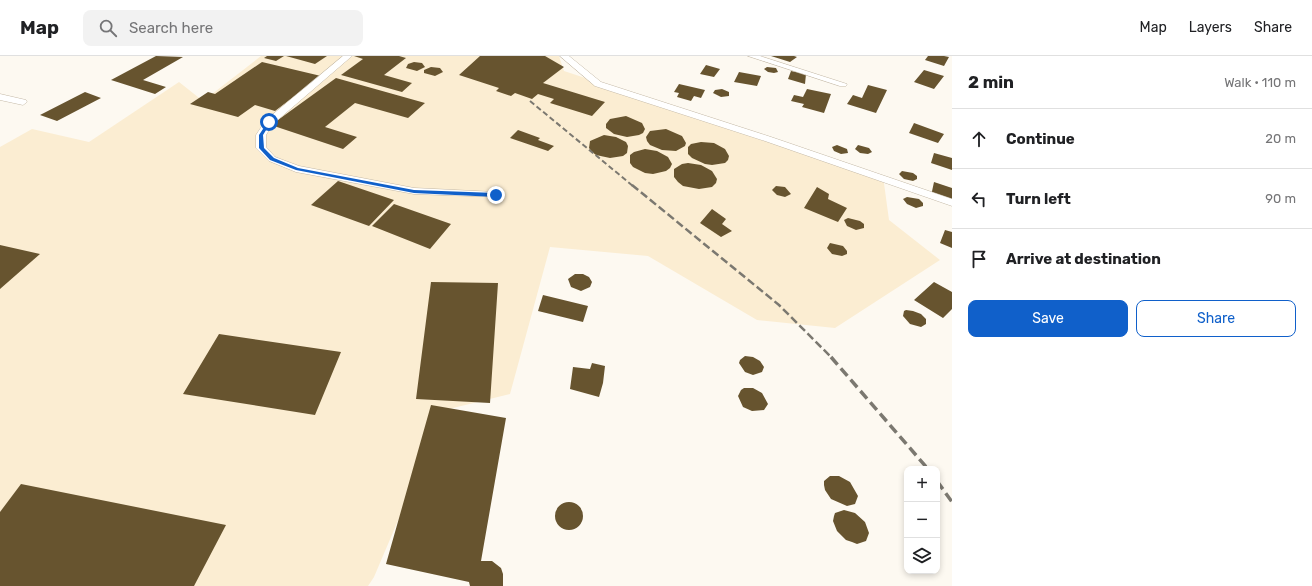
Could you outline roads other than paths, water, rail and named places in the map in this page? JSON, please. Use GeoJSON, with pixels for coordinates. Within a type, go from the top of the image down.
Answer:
{"type":"FeatureCollection","features":[{"type":"Feature","properties":{"kind":"lane"},"geometry":{"type":"LineString","coordinates":[[348,56],[269,122],[261,135],[261,148],[272,159],[296,169],[414,191],[496,195]]}},
{"type":"Feature","properties":{"kind":"lane"},"geometry":{"type":"LineString","coordinates":[[564,56],[598,84],[768,139],[952,203]]}},
{"type":"Feature","properties":{"kind":"lane"},"geometry":{"type":"LineString","coordinates":[[752,56],[843,84]]}},
{"type":"Feature","properties":{"kind":"lane"},"geometry":{"type":"LineString","coordinates":[[0,98],[23,102]]}},
{"type":"Feature","properties":{"kind":"railway"},"geometry":{"type":"LineString","coordinates":[[530,101],[633,186]]}},
{"type":"Feature","properties":{"kind":"railway"},"geometry":{"type":"LineString","coordinates":[[632,185],[779,305],[831,357]]}},
{"type":"Feature","properties":{"kind":"railway"},"geometry":{"type":"LineString","coordinates":[[831,357],[925,466]]}},
{"type":"Feature","properties":{"kind":"railway"},"geometry":{"type":"LineString","coordinates":[[940,485],[952,502]]}}]}
